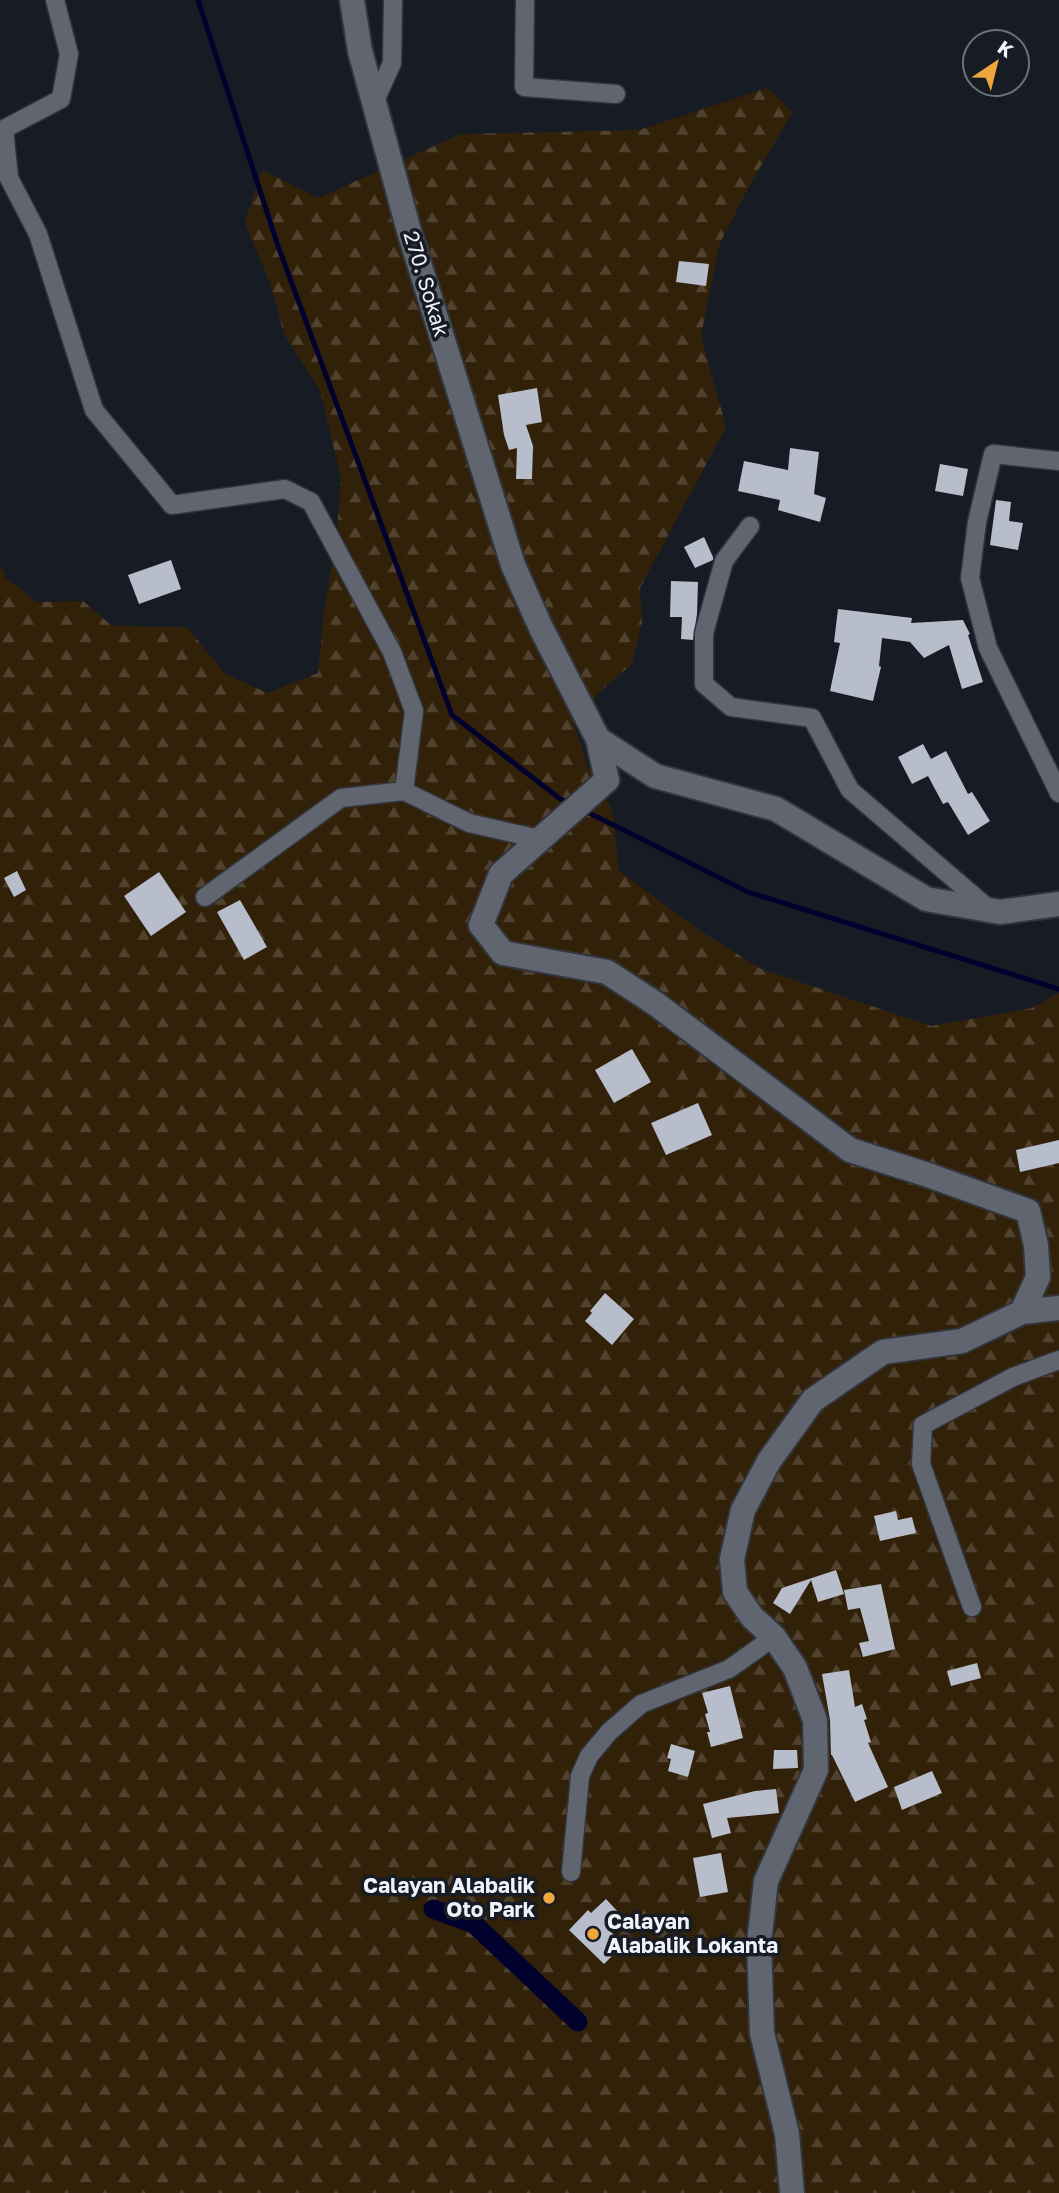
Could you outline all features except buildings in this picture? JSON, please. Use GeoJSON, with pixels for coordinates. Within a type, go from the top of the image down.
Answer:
{"type":"FeatureCollection","features":[{"type":"Feature","properties":{"kind":"street"},"geometry":{"type":"LineString","coordinates":[[55,0],[69,54],[61,99],[4,130],[9,178],[38,234],[94,410],[172,505],[285,489],[311,502],[392,652],[414,712],[404,791]]}},
{"type":"Feature","properties":{"kind":"street","name":"270. Sokak"},"geometry":{"type":"LineString","coordinates":[[352,0],[360,51],[409,231],[513,565],[541,628],[598,739],[607,780],[539,839]]}},
{"type":"Feature","properties":{"kind":"street"},"geometry":{"type":"LineString","coordinates":[[374,103],[392,63],[393,0]]}},
{"type":"Feature","properties":{"kind":"street"},"geometry":{"type":"LineString","coordinates":[[526,0],[524,87],[616,94]]}},
{"type":"Feature","properties":{"kind":"street"},"geometry":{"type":"LineString","coordinates":[[1059,461],[993,454],[977,522],[970,578],[988,648],[1059,793]]}},
{"type":"Feature","properties":{"kind":"street"},"geometry":{"type":"LineString","coordinates":[[750,526],[724,561],[705,633],[704,684],[731,707],[812,718],[850,790],[990,911]]}},
{"type":"Feature","properties":{"kind":"street"},"geometry":{"type":"LineString","coordinates":[[598,739],[655,776],[776,810],[926,900],[1000,912],[1059,904]]}},
{"type":"Feature","properties":{"kind":"street"},"geometry":{"type":"LineString","coordinates":[[205,897],[341,798],[404,791],[469,823],[539,839]]}},
{"type":"Feature","properties":{"kind":"street"},"geometry":{"type":"LineString","coordinates":[[539,839],[501,874],[481,925],[503,953],[607,972],[656,1004],[850,1150],[1028,1211],[1036,1245],[1038,1277],[1022,1312]]}},
{"type":"Feature","properties":{"kind":"street"},"geometry":{"type":"LineString","coordinates":[[794,2191],[787,2134],[762,2033],[759,1943],[766,1881],[816,1770],[815,1720],[795,1668],[774,1637],[752,1617],[735,1592],[732,1559],[743,1510],[769,1461],[813,1400],[883,1352],[962,1341],[1022,1312],[1059,1308]]}},
{"type":"Feature","properties":{"kind":"street"},"geometry":{"type":"LineString","coordinates":[[972,1607],[921,1464],[923,1424],[1013,1377],[1059,1360]]}},
{"type":"Feature","properties":{"kind":"street"},"geometry":{"type":"LineString","coordinates":[[571,1872],[580,1776],[589,1756],[609,1732],[641,1704],[729,1669],[774,1637]]}},
{"type":"Feature","properties":{"kind":"green space"},"geometry":{"type":"Polygon","coordinates":[[[767,88],[793,112],[752,181],[719,245],[701,336],[726,427],[640,588],[642,623],[632,664],[600,691],[574,724],[587,764],[612,810],[619,871],[699,930],[761,969],[931,1026],[1032,1008],[1059,993],[1059,2193],[0,2193],[0,566],[6,578],[37,602],[83,601],[112,626],[187,627],[224,673],[267,693],[318,673],[324,612],[337,534],[341,478],[320,390],[284,334],[270,283],[245,223],[262,170],[318,198],[461,134],[639,130],[767,88]]]}},
{"type":"Feature","properties":{"kind":"waterway"},"geometry":{"type":"LineString","coordinates":[[198,0],[278,246],[452,715],[570,804]]}},
{"type":"Feature","properties":{"kind":"waterway"},"geometry":{"type":"LineString","coordinates":[[585,811],[748,892],[1059,989]]}},
{"type":"Feature","properties":{"kind":"waterway"},"geometry":{"type":"LineString","coordinates":[[433,1909],[474,1924],[578,2022]]}},
{"type":"Feature","properties":{"kind":"place","name":"Calayan Alabalik Oto Park"},"geometry":{"type":"Point","coordinates":[549,1898]}},
{"type":"Feature","properties":{"kind":"place","name":"Calayan Alabalik Lokanta"},"geometry":{"type":"Point","coordinates":[593,1934]}}]}
